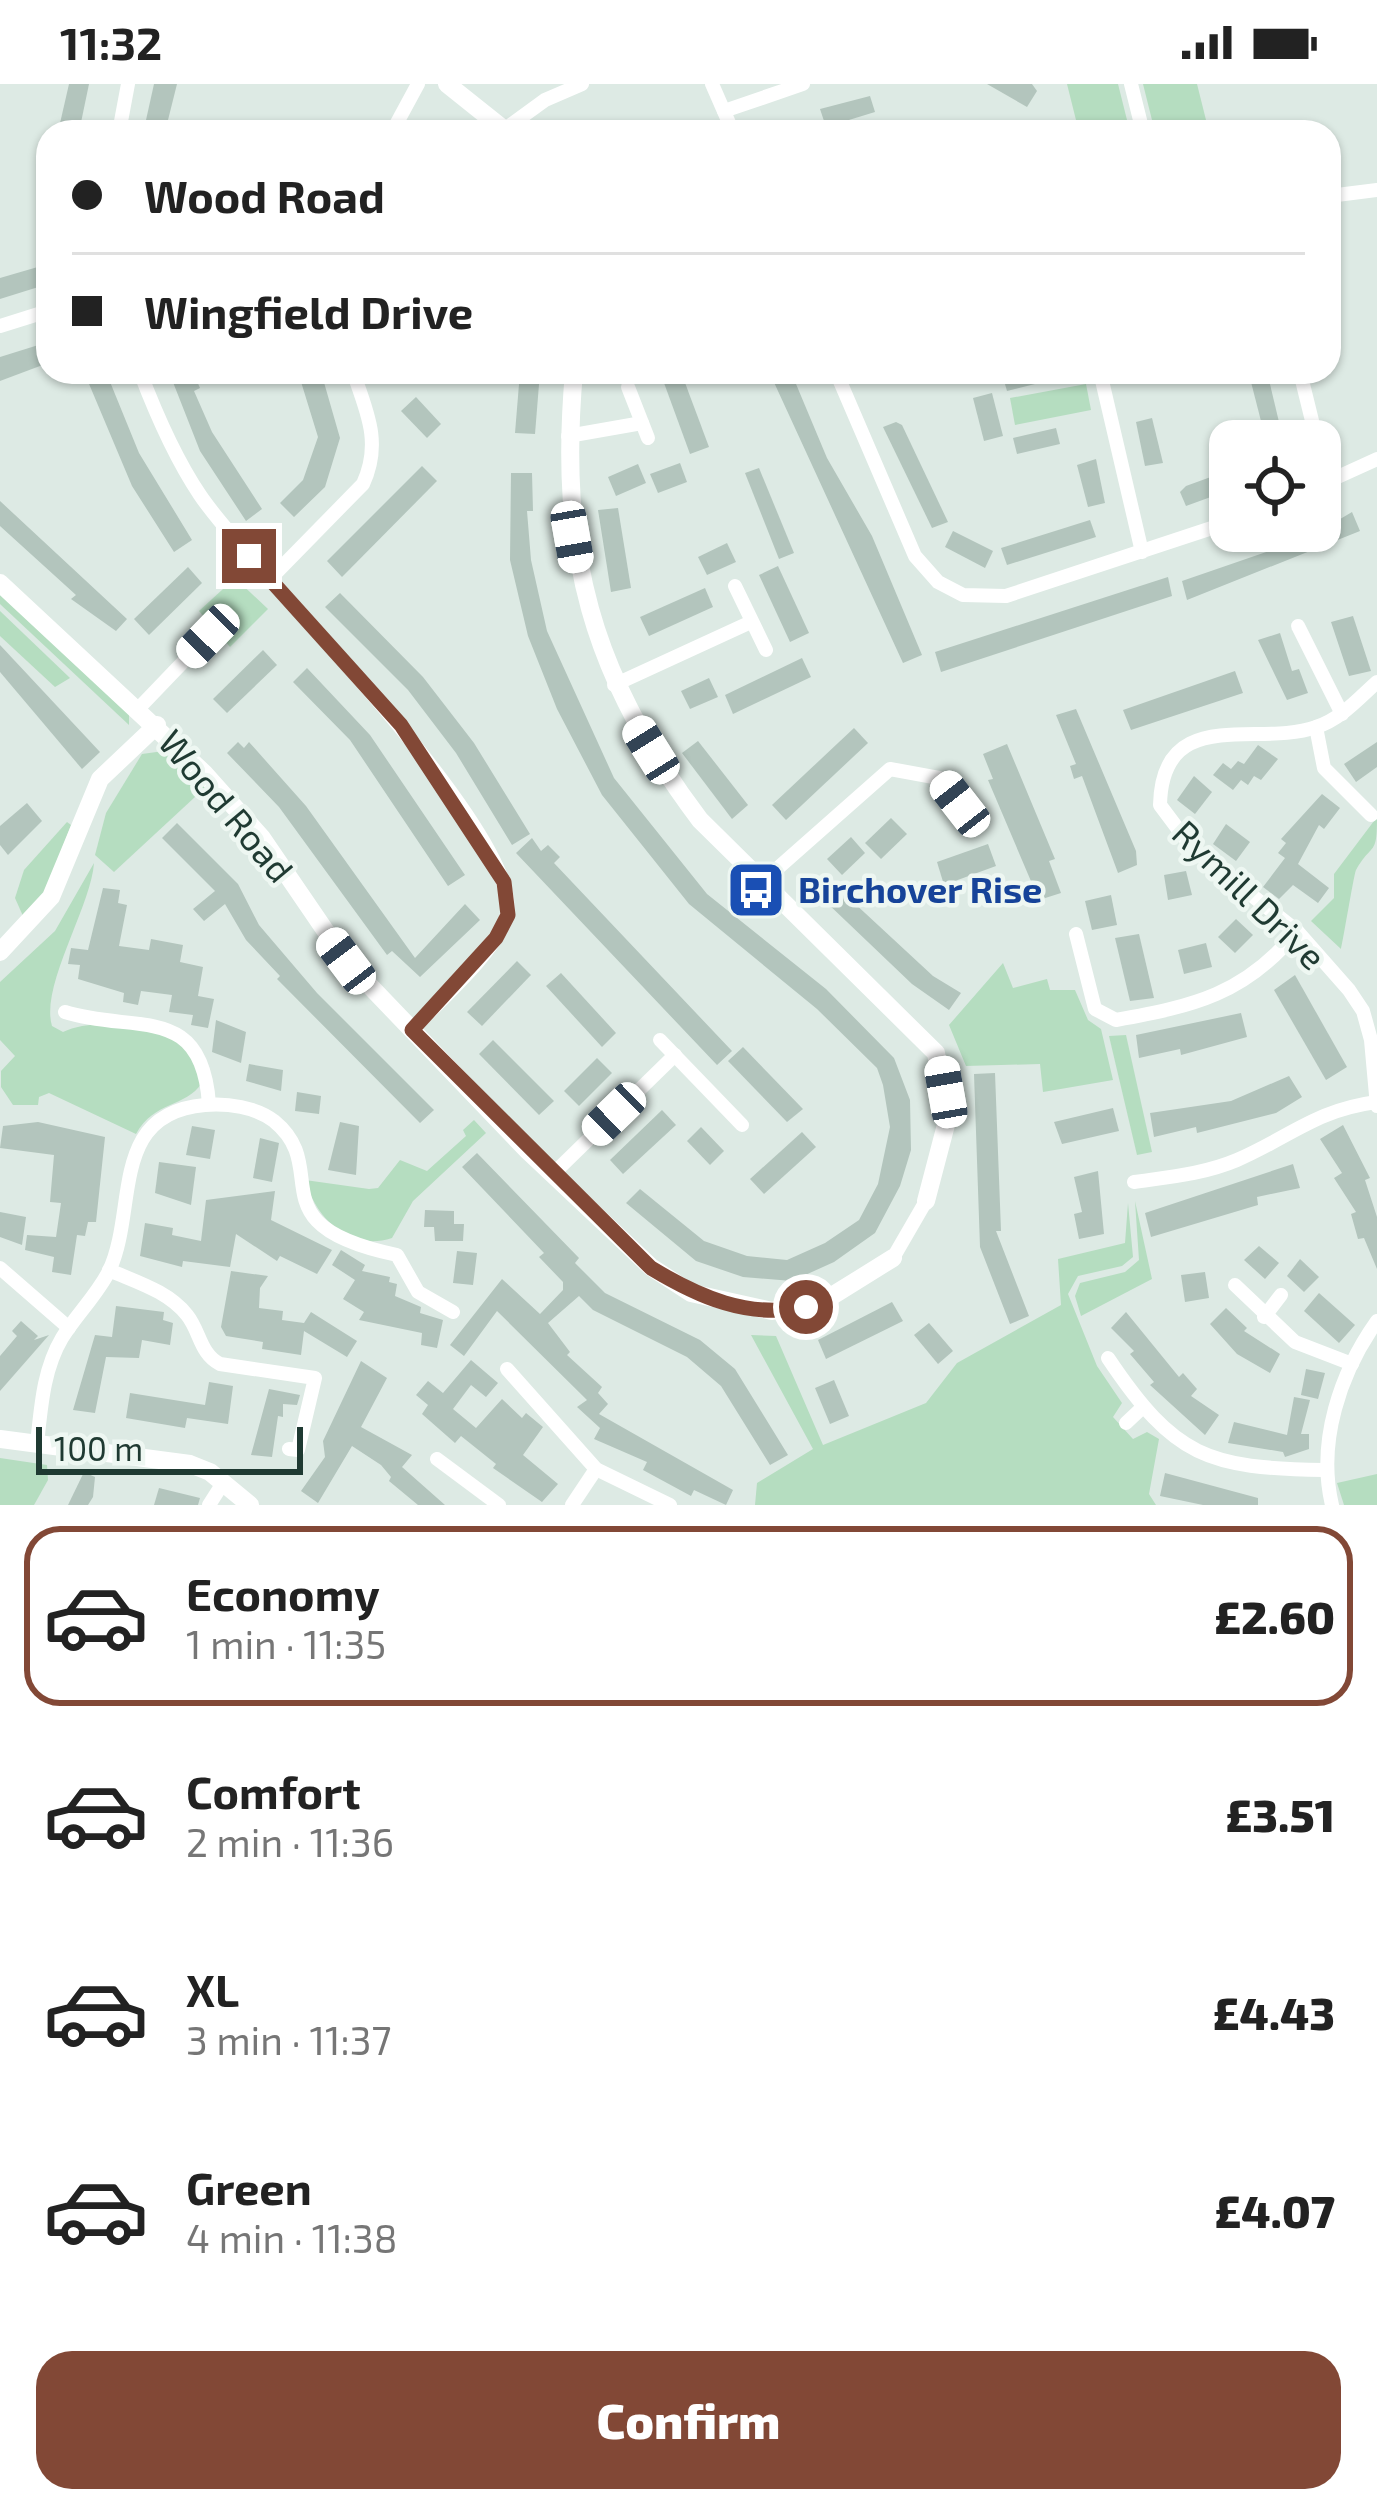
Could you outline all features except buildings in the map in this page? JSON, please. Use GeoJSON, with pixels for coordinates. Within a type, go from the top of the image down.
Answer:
{"type":"FeatureCollection","features":[{"type":"Feature","properties":{"kind":"street"},"geometry":{"type":"LineString","coordinates":[[121,120],[128,84]]}},
{"type":"Feature","properties":{"kind":"street"},"geometry":{"type":"LineString","coordinates":[[398,120],[418,84]]}},
{"type":"Feature","properties":{"kind":"street"},"geometry":{"type":"LineString","coordinates":[[446,84],[493,120]]}},
{"type":"Feature","properties":{"kind":"street"},"geometry":{"type":"LineString","coordinates":[[519,120],[550,97],[582,84]]}},
{"type":"Feature","properties":{"kind":"street"},"geometry":{"type":"LineString","coordinates":[[712,84],[728,120]]}},
{"type":"Feature","properties":{"kind":"street"},"geometry":{"type":"LineString","coordinates":[[724,111],[803,84]]}},
{"type":"Feature","properties":{"kind":"street"},"geometry":{"type":"LineString","coordinates":[[1131,84],[1140,120]]}},
{"type":"Feature","properties":{"kind":"street"},"geometry":{"type":"LineString","coordinates":[[1341,194],[1377,190]]}},
{"type":"Feature","properties":{"kind":"street"},"geometry":{"type":"LineString","coordinates":[[0,326],[36,315]]}},
{"type":"Feature","properties":{"kind":"street"},"geometry":{"type":"LineString","coordinates":[[146,384],[201,496],[268,581],[401,725],[504,882],[508,915],[496,938],[412,1030]]}},
{"type":"Feature","properties":{"kind":"street"},"geometry":{"type":"LineString","coordinates":[[268,581],[364,484],[372,466],[374,434],[357,384]]}},
{"type":"Feature","properties":{"kind":"street"},"geometry":{"type":"LineString","coordinates":[[573,384],[568,436],[577,567],[614,685],[668,777],[761,883],[936,1053],[947,1121],[926,1201],[893,1258]]}},
{"type":"Feature","properties":{"kind":"street"},"geometry":{"type":"LineString","coordinates":[[841,384],[915,556],[949,589],[973,597],[1006,596],[1209,529]]}},
{"type":"Feature","properties":{"kind":"street"},"geometry":{"type":"LineString","coordinates":[[1103,384],[1142,552]]}},
{"type":"Feature","properties":{"kind":"street"},"geometry":{"type":"LineString","coordinates":[[1303,384],[1312,420]]}},
{"type":"Feature","properties":{"kind":"street"},"geometry":{"type":"LineString","coordinates":[[568,436],[645,431],[628,387]]}},
{"type":"Feature","properties":{"kind":"street"},"geometry":{"type":"LineString","coordinates":[[1341,475],[1377,459]]}},
{"type":"Feature","properties":{"kind":"street","name":"Wood Road"},"geometry":{"type":"LineString","coordinates":[[0,583],[157,725],[262,838],[346,961],[651,1268],[691,1293],[772,1312],[806,1307],[893,1258]]}},
{"type":"Feature","properties":{"kind":"street"},"geometry":{"type":"LineString","coordinates":[[735,586],[766,650]]}},
{"type":"Feature","properties":{"kind":"street"},"geometry":{"type":"LineString","coordinates":[[614,685],[751,622]]}},
{"type":"Feature","properties":{"kind":"street"},"geometry":{"type":"LineString","coordinates":[[1298,626],[1342,714]]}},
{"type":"Feature","properties":{"kind":"street"},"geometry":{"type":"LineString","coordinates":[[139,708],[208,636]]}},
{"type":"Feature","properties":{"kind":"street","name":"Rymill Drive"},"geometry":{"type":"LineString","coordinates":[[1377,682],[1342,714],[1316,728],[1209,738],[1174,757],[1161,783],[1160,805],[1193,849],[1298,931],[1363,1011],[1377,1104]]}},
{"type":"Feature","properties":{"kind":"street"},"geometry":{"type":"LineString","coordinates":[[0,952],[50,897],[100,778],[157,725]]}},
{"type":"Feature","properties":{"kind":"street"},"geometry":{"type":"LineString","coordinates":[[1316,728],[1324,768],[1371,815]]}},
{"type":"Feature","properties":{"kind":"street"},"geometry":{"type":"LineString","coordinates":[[761,883],[890,769],[939,778],[960,804]]}},
{"type":"Feature","properties":{"kind":"street"},"geometry":{"type":"LineString","coordinates":[[1076,934],[1096,1010],[1116,1020],[1232,990],[1267,967],[1298,931]]}},
{"type":"Feature","properties":{"kind":"street"},"geometry":{"type":"LineString","coordinates":[[64,1012],[148,1023],[181,1036],[202,1058],[209,1104]]}},
{"type":"Feature","properties":{"kind":"street"},"geometry":{"type":"LineString","coordinates":[[660,1040],[742,1125]]}},
{"type":"Feature","properties":{"kind":"street"},"geometry":{"type":"LineString","coordinates":[[553,1174],[675,1055]]}},
{"type":"Feature","properties":{"kind":"street"},"geometry":{"type":"LineString","coordinates":[[37,1444],[47,1373],[69,1328],[109,1270],[140,1144],[170,1114],[209,1104],[252,1110],[274,1121],[293,1149],[301,1196],[322,1226],[351,1245],[397,1255],[418,1292],[453,1312]]}},
{"type":"Feature","properties":{"kind":"street"},"geometry":{"type":"LineString","coordinates":[[1134,1182],[1204,1172],[1249,1154],[1315,1116],[1377,1104]]}},
{"type":"Feature","properties":{"kind":"street"},"geometry":{"type":"LineString","coordinates":[[0,1268],[69,1328]]}},
{"type":"Feature","properties":{"kind":"street"},"geometry":{"type":"LineString","coordinates":[[109,1270],[168,1296],[191,1319],[211,1359],[220,1364],[315,1378],[298,1450],[289,1449]]}},
{"type":"Feature","properties":{"kind":"street"},"geometry":{"type":"LineString","coordinates":[[1235,1285],[1295,1342],[1352,1364]]}},
{"type":"Feature","properties":{"kind":"street"},"geometry":{"type":"LineString","coordinates":[[1264,1316],[1281,1295]]}},
{"type":"Feature","properties":{"kind":"street"},"geometry":{"type":"LineString","coordinates":[[1332,1505],[1324,1470],[1332,1422],[1352,1364],[1377,1321]]}},
{"type":"Feature","properties":{"kind":"street"},"geometry":{"type":"LineString","coordinates":[[1108,1358],[1143,1407],[1214,1462],[1243,1469],[1324,1470]]}},
{"type":"Feature","properties":{"kind":"street"},"geometry":{"type":"LineString","coordinates":[[507,1369],[596,1469],[670,1505]]}},
{"type":"Feature","properties":{"kind":"street"},"geometry":{"type":"LineString","coordinates":[[1126,1423],[1143,1407]]}},
{"type":"Feature","properties":{"kind":"street"},"geometry":{"type":"LineString","coordinates":[[0,1438],[190,1464],[250,1505]]}},
{"type":"Feature","properties":{"kind":"street"},"geometry":{"type":"LineString","coordinates":[[437,1459],[499,1505]]}},
{"type":"Feature","properties":{"kind":"street"},"geometry":{"type":"LineString","coordinates":[[572,1505],[596,1469]]}},
{"type":"Feature","properties":{"kind":"street"},"geometry":{"type":"LineString","coordinates":[[209,1505],[223,1483]]}},
{"type":"Feature","properties":{"kind":"green space"},"geometry":{"type":"Polygon","coordinates":[[[1067,84],[1118,84],[1127,120],[1076,120],[1067,84]]]}},
{"type":"Feature","properties":{"kind":"green space"},"geometry":{"type":"Polygon","coordinates":[[[1143,84],[1197,84],[1206,120],[1152,120],[1143,84]]]}},
{"type":"Feature","properties":{"kind":"green space"},"geometry":{"type":"Polygon","coordinates":[[[1086,384],[1091,410],[1015,425],[1010,398],[1086,384]]]}},
{"type":"Feature","properties":{"kind":"green space"},"geometry":{"type":"Polygon","coordinates":[[[235,578],[268,609],[230,647],[199,611],[235,578]]]}},
{"type":"Feature","properties":{"kind":"green space"},"geometry":{"type":"Polygon","coordinates":[[[0,590],[129,710],[129,725],[0,604],[0,590]]]}},
{"type":"Feature","properties":{"kind":"green space"},"geometry":{"type":"Polygon","coordinates":[[[0,611],[70,678],[55,687],[0,636],[0,611]]]}},
{"type":"Feature","properties":{"kind":"green space"},"geometry":{"type":"Polygon","coordinates":[[[171,750],[209,784],[114,872],[95,855],[106,813],[142,754],[171,750]]]}},
{"type":"Feature","properties":{"kind":"green space"},"geometry":{"type":"Polygon","coordinates":[[[1377,817],[1375,844],[1356,870],[1341,949],[1311,921],[1334,898],[1334,874],[1377,817]]]}},
{"type":"Feature","properties":{"kind":"green space"},"geometry":{"type":"Polygon","coordinates":[[[67,822],[71,825],[42,902],[23,916],[15,898],[24,870],[67,822]]]}},
{"type":"Feature","properties":{"kind":"green space"},"geometry":{"type":"Polygon","coordinates":[[[94,863],[53,990],[52,1026],[63,1032],[111,1024],[166,1036],[191,1055],[202,1083],[187,1097],[152,1115],[136,1134],[49,1093],[39,1097],[38,1105],[13,1105],[1,1087],[1,1071],[15,1056],[0,1040],[0,982],[55,931],[94,863]]]}},
{"type":"Feature","properties":{"kind":"green space"},"geometry":{"type":"Polygon","coordinates":[[[1003,963],[1013,988],[1047,979],[1050,990],[1075,990],[1088,1020],[1101,1029],[1113,1080],[1043,1092],[1040,1064],[966,1066],[949,1025],[1003,963]]]}},
{"type":"Feature","properties":{"kind":"green space"},"geometry":{"type":"Polygon","coordinates":[[[1126,1035],[1152,1152],[1137,1155],[1109,1036],[1126,1035]]]}},
{"type":"Feature","properties":{"kind":"green space"},"geometry":{"type":"Polygon","coordinates":[[[474,1120],[486,1133],[413,1201],[392,1238],[376,1241],[348,1236],[326,1219],[310,1194],[305,1180],[378,1188],[400,1160],[427,1171],[466,1136],[463,1130],[474,1120]]]}},
{"type":"Feature","properties":{"kind":"green space"},"geometry":{"type":"Polygon","coordinates":[[[1135,1201],[1152,1279],[1081,1316],[1075,1296],[1080,1283],[1125,1272],[1139,1260],[1135,1201]]]}},
{"type":"Feature","properties":{"kind":"green space"},"geometry":{"type":"Polygon","coordinates":[[[1128,1203],[1133,1257],[1122,1266],[1078,1276],[1068,1294],[1097,1366],[1122,1403],[1113,1417],[1133,1439],[1147,1432],[1159,1439],[1149,1494],[1156,1505],[755,1505],[757,1483],[813,1449],[751,1335],[776,1336],[823,1445],[926,1403],[957,1363],[1061,1305],[1058,1259],[1125,1243],[1128,1203]]]}},
{"type":"Feature","properties":{"kind":"green space"},"geometry":{"type":"Polygon","coordinates":[[[0,1458],[47,1465],[48,1480],[34,1505],[0,1505],[0,1458]]]}},
{"type":"Feature","properties":{"kind":"green space"},"geometry":{"type":"Polygon","coordinates":[[[1377,1474],[1377,1505],[1344,1505],[1337,1483],[1377,1474]]]}},
{"type":"Feature","properties":{"kind":"place","name":"Birchover Rise"},"geometry":{"type":"Point","coordinates":[756,890]}},
{"type":"Feature","properties":{"kind":"route"},"geometry":{"type":"LineString","coordinates":[[249,556],[401,725],[504,882],[508,915],[496,938],[412,1030],[528,1151],[651,1268],[691,1293],[732,1306],[772,1312],[806,1307]]}}]}
